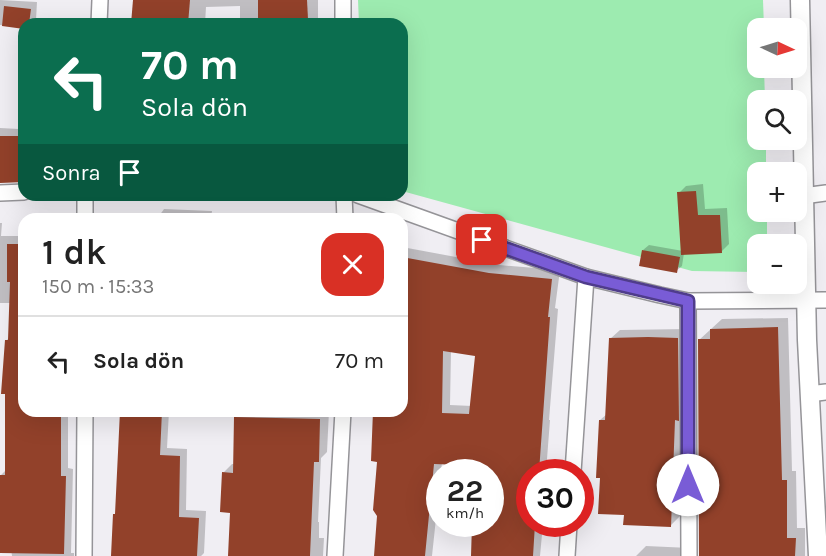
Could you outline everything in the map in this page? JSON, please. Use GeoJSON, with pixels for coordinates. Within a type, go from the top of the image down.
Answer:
{"type":"FeatureCollection","features":[{"type":"Feature","properties":{"kind":"street"},"geometry":{"type":"LineString","coordinates":[[99,18],[100,0]]}},
{"type":"Feature","properties":{"kind":"street"},"geometry":{"type":"LineString","coordinates":[[343,0],[343,18]]}},
{"type":"Feature","properties":{"kind":"street"},"geometry":{"type":"LineString","coordinates":[[800,0],[801,18]]}},
{"type":"Feature","properties":{"kind":"street"},"geometry":{"type":"LineString","coordinates":[[806,18],[812,0]]}},
{"type":"Feature","properties":{"kind":"street"},"geometry":{"type":"LineString","coordinates":[[802,78],[803,162]]}},
{"type":"Feature","properties":{"kind":"street"},"geometry":{"type":"LineString","coordinates":[[0,193],[18,192]]}},
{"type":"Feature","properties":{"kind":"street"},"geometry":{"type":"LineString","coordinates":[[807,195],[826,193]]}},
{"type":"Feature","properties":{"kind":"street"},"geometry":{"type":"LineString","coordinates":[[374,201],[407,213]]}},
{"type":"Feature","properties":{"kind":"street"},"geometry":{"type":"LineString","coordinates":[[408,213],[586,277],[688,301],[826,300]]}},
{"type":"Feature","properties":{"kind":"street"},"geometry":{"type":"LineString","coordinates":[[804,222],[806,300],[818,393],[819,556],[826,556]]}},
{"type":"Feature","properties":{"kind":"street"},"geometry":{"type":"LineString","coordinates":[[574,459],[586,277]]}},
{"type":"Feature","properties":{"kind":"street"},"geometry":{"type":"LineString","coordinates":[[688,301],[689,556]]}},
{"type":"Feature","properties":{"kind":"street"},"geometry":{"type":"LineString","coordinates":[[84,556],[85,417]]}},
{"type":"Feature","properties":{"kind":"street"},"geometry":{"type":"LineString","coordinates":[[335,556],[344,417]]}},
{"type":"Feature","properties":{"kind":"street"},"geometry":{"type":"LineString","coordinates":[[567,556],[568,537]]}},
{"type":"Feature","properties":{"kind":"green space"},"geometry":{"type":"Polygon","coordinates":[[[358,0],[763,0],[764,18],[747,18],[747,78],[764,78],[765,90],[747,90],[747,150],[766,150],[766,162],[747,162],[747,222],[767,222],[767,234],[747,234],[747,272],[692,271],[408,193],[408,18],[359,18],[358,0]]]}},
{"type":"Feature","properties":{"kind":"building"},"geometry":{"type":"Polygon","coordinates":[[[133,0],[190,0],[188,18],[132,18],[133,0]]]}},
{"type":"Feature","properties":{"kind":"building"},"geometry":{"type":"Polygon","coordinates":[[[258,0],[307,0],[308,18],[258,18],[258,0]]]}},
{"type":"Feature","properties":{"kind":"building"},"geometry":{"type":"Polygon","coordinates":[[[4,6],[31,9],[30,18],[18,18],[18,28],[2,26],[4,6]]]}},
{"type":"Feature","properties":{"kind":"building"},"geometry":{"type":"Polygon","coordinates":[[[0,136],[18,136],[18,182],[0,183],[0,136]]]}},
{"type":"Feature","properties":{"kind":"building"},"geometry":{"type":"Polygon","coordinates":[[[696,191],[698,215],[720,215],[722,253],[681,255],[677,192],[696,191]]]}},
{"type":"Feature","properties":{"kind":"building"},"geometry":{"type":"Polygon","coordinates":[[[7,244],[18,244],[18,417],[61,417],[61,476],[66,476],[64,554],[0,553],[0,475],[5,475],[5,394],[1,394],[5,340],[8,340],[10,282],[7,282],[7,244]]]}},
{"type":"Feature","properties":{"kind":"building"},"geometry":{"type":"Polygon","coordinates":[[[642,250],[680,257],[677,273],[639,266],[642,250]]]}},
{"type":"Feature","properties":{"kind":"building"},"geometry":{"type":"Polygon","coordinates":[[[408,258],[489,273],[552,279],[540,459],[516,459],[516,537],[534,537],[533,556],[471,556],[472,537],[504,537],[504,459],[426,459],[425,556],[374,556],[377,516],[373,510],[377,462],[371,461],[373,417],[408,417],[408,258]],[[443,351],[442,413],[469,414],[475,356],[443,351]]]}},
{"type":"Feature","properties":{"kind":"building"},"geometry":{"type":"Polygon","coordinates":[[[778,327],[782,480],[787,480],[787,538],[796,538],[795,556],[699,556],[698,339],[710,339],[710,329],[778,327]]]}},
{"type":"Feature","properties":{"kind":"building"},"geometry":{"type":"Polygon","coordinates":[[[609,338],[678,338],[679,421],[675,420],[671,527],[623,525],[624,515],[598,514],[600,478],[596,478],[599,420],[605,420],[609,338]]]}},
{"type":"Feature","properties":{"kind":"building"},"geometry":{"type":"Polygon","coordinates":[[[120,417],[162,417],[160,455],[180,456],[179,517],[199,518],[197,556],[111,556],[113,514],[115,514],[120,417]]]}},
{"type":"Feature","properties":{"kind":"building"},"geometry":{"type":"Polygon","coordinates":[[[234,417],[320,419],[319,462],[314,462],[310,556],[228,556],[230,513],[220,512],[222,472],[233,473],[234,417]]]}},
{"type":"Feature","properties":{"kind":"route"},"geometry":{"type":"LineString","coordinates":[[482,240],[586,277],[688,301],[688,485]]}}]}
